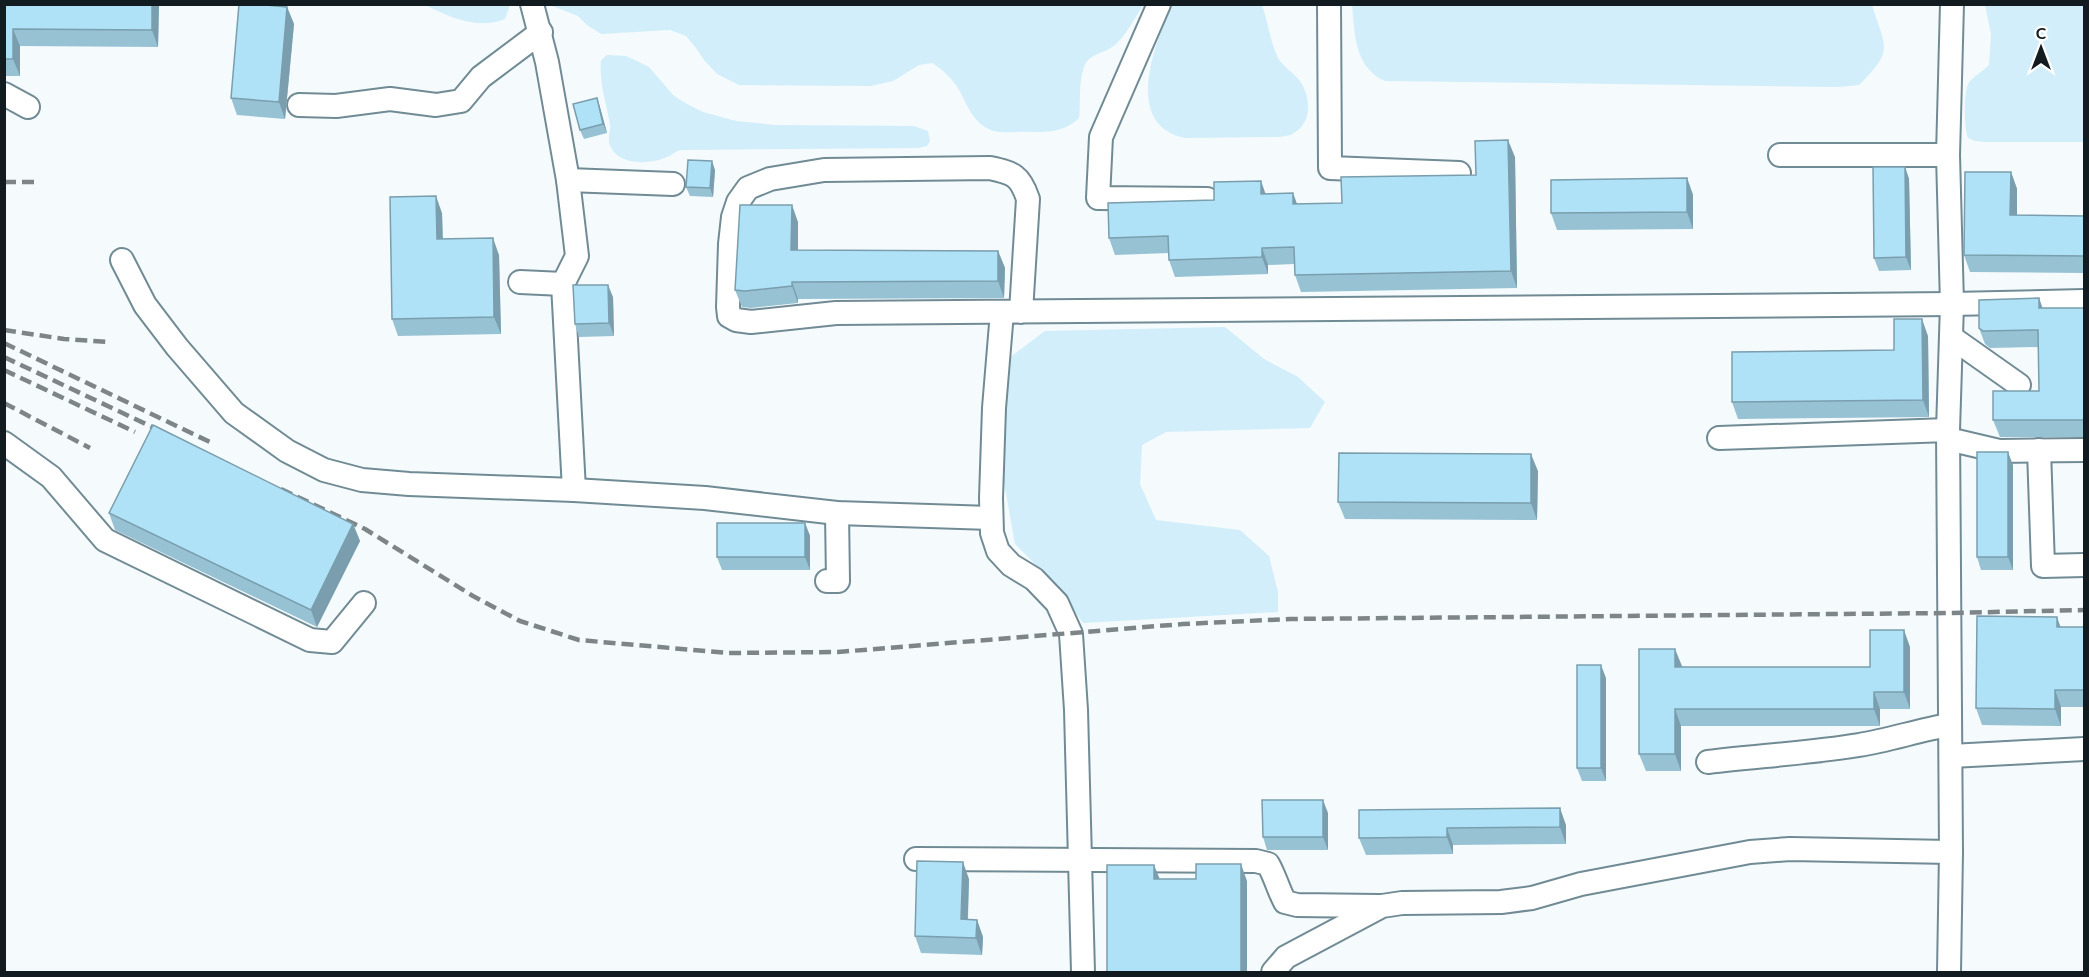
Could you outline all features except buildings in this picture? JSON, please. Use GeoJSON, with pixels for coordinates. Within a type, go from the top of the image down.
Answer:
{"type":"FeatureCollection","features":[{"type":"Feature","properties":{"kind":"lane"},"geometry":{"type":"LineString","coordinates":[[532,4],[541,32],[568,180],[577,256],[563,284],[574,490]]}},
{"type":"Feature","properties":{"kind":"lane"},"geometry":{"type":"LineString","coordinates":[[1159,4],[1101,136],[1098,198],[1207,199]]}},
{"type":"Feature","properties":{"kind":"lane"},"geometry":{"type":"LineString","coordinates":[[1329,4],[1330,168],[1460,172]]}},
{"type":"Feature","properties":{"kind":"lane"},"geometry":{"type":"LineString","coordinates":[[1949,972],[1951,756],[1948,434],[1952,303],[1948,155],[1952,4]]}},
{"type":"Feature","properties":{"kind":"lane"},"geometry":{"type":"LineString","coordinates":[[299,105],[336,106],[390,99],[436,105],[461,101],[481,77],[541,32]]}},
{"type":"Feature","properties":{"kind":"lane"},"geometry":{"type":"LineString","coordinates":[[4,94],[28,107]]}},
{"type":"Feature","properties":{"kind":"lane"},"geometry":{"type":"LineString","coordinates":[[1780,155],[1948,155]]}},
{"type":"Feature","properties":{"kind":"lane"},"geometry":{"type":"LineString","coordinates":[[1083,972],[1076,711],[1071,634],[1057,603],[1034,579],[1011,565],[998,551],[992,533],[994,408],[1011,312],[1028,199],[1023,183],[1009,172],[990,168],[824,170],[770,179],[748,188],[738,202],[730,244],[728,307],[729,316],[736,320],[751,322],[836,314],[1011,312],[1952,303],[2085,301]]}},
{"type":"Feature","properties":{"kind":"lane"},"geometry":{"type":"LineString","coordinates":[[568,180],[673,184]]}},
{"type":"Feature","properties":{"kind":"lane"},"geometry":{"type":"LineString","coordinates":[[122,260],[145,305],[177,347],[234,413],[287,451],[324,470],[362,480],[705,498],[837,513],[991,518]]}},
{"type":"Feature","properties":{"kind":"lane"},"geometry":{"type":"LineString","coordinates":[[520,282],[563,284]]}},
{"type":"Feature","properties":{"kind":"lane"},"geometry":{"type":"LineString","coordinates":[[1951,337],[2019,385]]}},
{"type":"Feature","properties":{"kind":"lane"},"geometry":{"type":"LineString","coordinates":[[1719,438],[1948,434],[1999,451],[2085,450]]}},
{"type":"Feature","properties":{"kind":"lane"},"geometry":{"type":"LineString","coordinates":[[4,443],[51,477],[105,540],[310,640],[332,642],[364,603]]}},
{"type":"Feature","properties":{"kind":"lane"},"geometry":{"type":"LineString","coordinates":[[2039,450],[2043,566],[2085,565]]}},
{"type":"Feature","properties":{"kind":"lane"},"geometry":{"type":"LineString","coordinates":[[827,581],[838,581],[837,513]]}},
{"type":"Feature","properties":{"kind":"lane"},"geometry":{"type":"LineString","coordinates":[[1708,762],[1859,745],[1949,725]]}},
{"type":"Feature","properties":{"kind":"lane"},"geometry":{"type":"LineString","coordinates":[[1951,756],[2085,749]]}},
{"type":"Feature","properties":{"kind":"lane"},"geometry":{"type":"LineString","coordinates":[[916,859],[1256,861],[1268,864],[1274,873],[1279,892],[1285,902],[1297,905],[1382,906],[1402,903],[1501,902],[1532,898],[1581,884],[1750,852],[1790,849],[1951,852]]}},
{"type":"Feature","properties":{"kind":"lane"},"geometry":{"type":"LineString","coordinates":[[1273,972],[1286,957],[1382,906]]}},
{"type":"Feature","properties":{"kind":"shaded area"},"geometry":{"type":"Polygon","coordinates":[[[425,5],[510,5],[505,19],[474,23],[454,18],[425,5]]]}},
{"type":"Feature","properties":{"kind":"shaded area"},"geometry":{"type":"Polygon","coordinates":[[[550,5],[1143,5],[1128,30],[1113,47],[1086,62],[1081,79],[1079,118],[1068,126],[1056,130],[1008,132],[994,131],[980,123],[970,112],[956,85],[932,63],[919,65],[893,81],[871,86],[739,85],[717,74],[686,36],[670,30],[601,34],[578,16],[550,5]]]}},
{"type":"Feature","properties":{"kind":"shaded area"},"geometry":{"type":"Polygon","coordinates":[[[1172,5],[1262,5],[1278,58],[1304,87],[1308,110],[1304,124],[1299,130],[1291,135],[1279,137],[1185,138],[1166,130],[1154,117],[1149,100],[1148,81],[1158,40],[1172,5]]]}},
{"type":"Feature","properties":{"kind":"shaded area"},"geometry":{"type":"Polygon","coordinates":[[[1352,5],[1872,5],[1884,48],[1878,63],[1859,85],[1839,87],[1385,81],[1367,67],[1358,49],[1352,5]]]}},
{"type":"Feature","properties":{"kind":"shaded area"},"geometry":{"type":"Polygon","coordinates":[[[1985,5],[2084,5],[2084,142],[1986,142],[1968,138],[1965,109],[1968,85],[1989,65],[1991,34],[1985,5]]]}},
{"type":"Feature","properties":{"kind":"shaded area"},"geometry":{"type":"Polygon","coordinates":[[[607,55],[626,56],[649,67],[674,96],[703,112],[736,121],[775,125],[914,126],[928,131],[930,141],[927,146],[918,148],[681,150],[658,160],[644,162],[625,160],[616,154],[609,142],[610,124],[601,68],[601,60],[607,55]]]}},
{"type":"Feature","properties":{"kind":"shaded area"},"geometry":{"type":"Polygon","coordinates":[[[1225,327],[1264,359],[1298,377],[1325,402],[1310,428],[1166,432],[1142,445],[1140,484],[1156,520],[1240,530],[1269,556],[1278,592],[1278,612],[1083,623],[1054,583],[1015,544],[1002,471],[1005,361],[1045,331],[1225,327]]]}},
{"type":"Feature","properties":{"kind":"railway"},"geometry":{"type":"LineString","coordinates":[[4,182],[36,182]]}},
{"type":"Feature","properties":{"kind":"railway"},"geometry":{"type":"LineString","coordinates":[[4,330],[64,339],[109,342]]}},
{"type":"Feature","properties":{"kind":"railway"},"geometry":{"type":"LineString","coordinates":[[4,343],[214,444]]}},
{"type":"Feature","properties":{"kind":"railway"},"geometry":{"type":"LineString","coordinates":[[4,357],[167,434]]}},
{"type":"Feature","properties":{"kind":"railway"},"geometry":{"type":"LineString","coordinates":[[4,370],[135,432]]}},
{"type":"Feature","properties":{"kind":"railway"},"geometry":{"type":"LineString","coordinates":[[4,403],[90,448]]}},
{"type":"Feature","properties":{"kind":"railway"},"geometry":{"type":"LineString","coordinates":[[281,489],[365,529],[473,596],[520,621],[579,640],[728,653],[838,652],[1183,624],[1290,619],[2084,610]]}}]}
